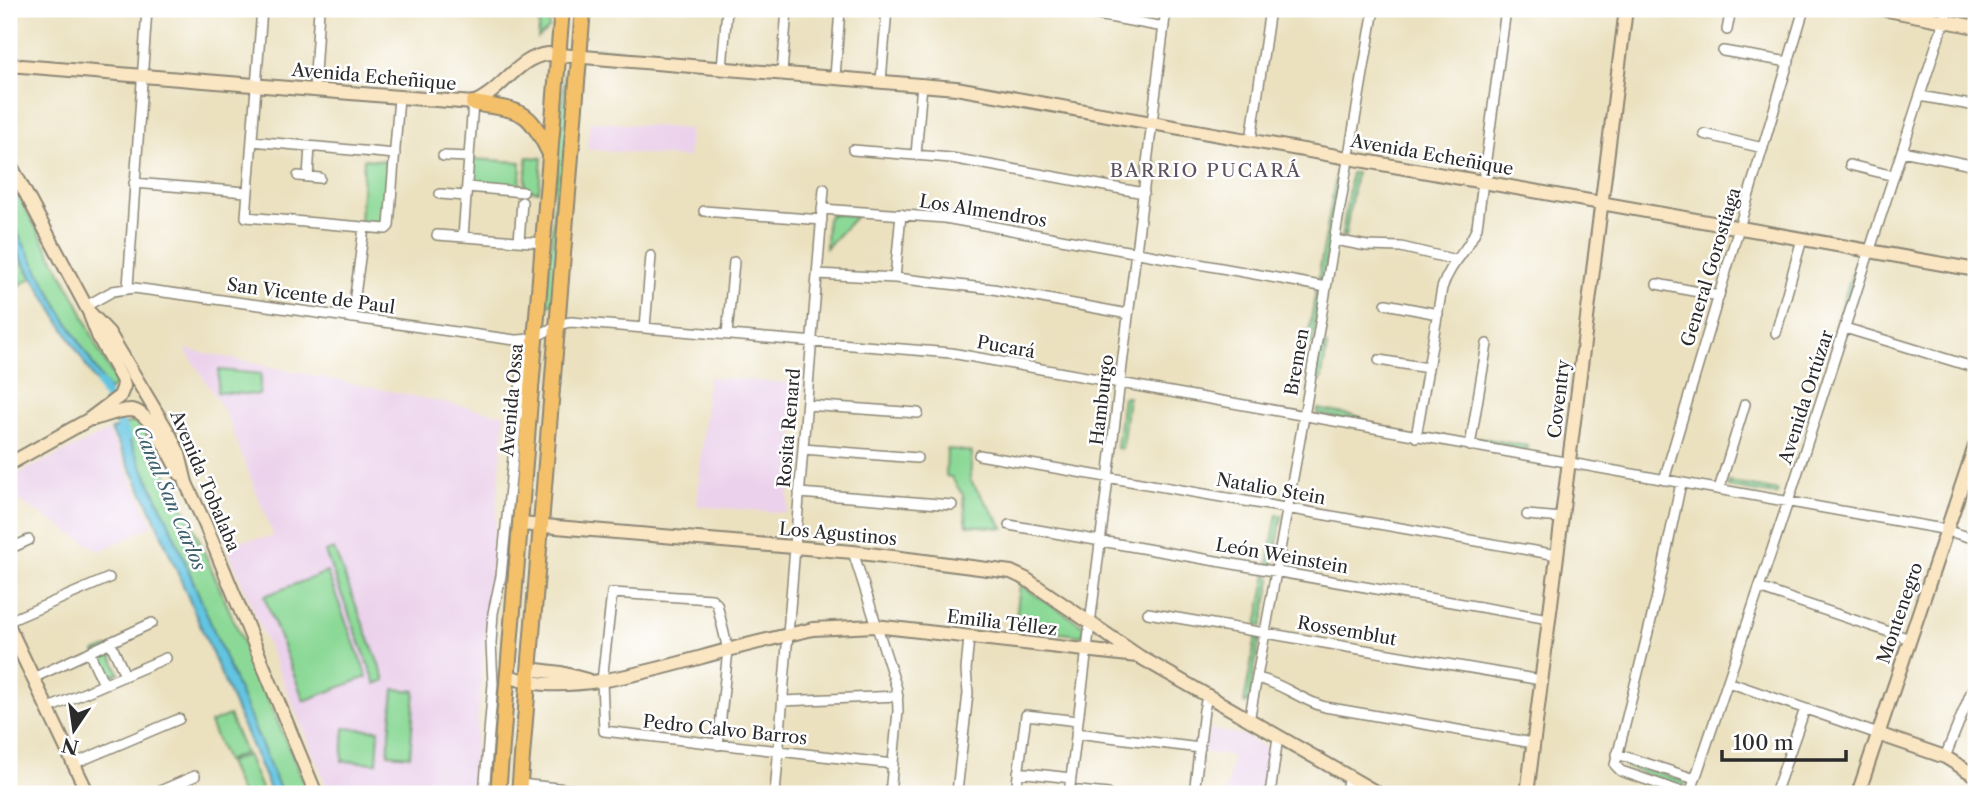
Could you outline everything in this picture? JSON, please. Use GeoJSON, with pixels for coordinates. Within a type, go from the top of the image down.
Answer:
{"type":"FeatureCollection","features":[{"type":"Feature","properties":{"kind":"main road","name":"Avenida Ossa"},"geometry":{"type":"LineString","coordinates":[[498,794],[507,676],[513,523],[530,339],[544,243],[562,9]]}},
{"type":"Feature","properties":{"kind":"main road"},"geometry":{"type":"LineString","coordinates":[[519,789],[583,9]]}},
{"type":"Feature","properties":{"kind":"main road"},"geometry":{"type":"LineString","coordinates":[[473,103],[517,111],[526,116],[533,123],[550,155]]}},
{"type":"Feature","properties":{"kind":"street"},"geometry":{"type":"LineString","coordinates":[[128,288],[147,9]]}},
{"type":"Feature","properties":{"kind":"street"},"geometry":{"type":"LineString","coordinates":[[262,9],[246,217],[386,229],[389,226],[399,97]]}},
{"type":"Feature","properties":{"kind":"street"},"geometry":{"type":"LineString","coordinates":[[314,90],[320,9]]}},
{"type":"Feature","properties":{"kind":"street"},"geometry":{"type":"LineString","coordinates":[[722,68],[727,9]]}},
{"type":"Feature","properties":{"kind":"street"},"geometry":{"type":"LineString","coordinates":[[782,73],[787,9]]}},
{"type":"Feature","properties":{"kind":"street"},"geometry":{"type":"LineString","coordinates":[[835,77],[840,9]]}},
{"type":"Feature","properties":{"kind":"street"},"geometry":{"type":"LineString","coordinates":[[881,81],[887,9]]}},
{"type":"Feature","properties":{"kind":"street"},"geometry":{"type":"LineString","coordinates":[[1065,9],[1164,27]]}},
{"type":"Feature","properties":{"kind":"street","name":"Hamburgo"},"geometry":{"type":"LineString","coordinates":[[1069,792],[1166,9]]}},
{"type":"Feature","properties":{"kind":"street"},"geometry":{"type":"LineString","coordinates":[[1251,139],[1270,9]]}},
{"type":"Feature","properties":{"kind":"street","name":"Bremen"},"geometry":{"type":"LineString","coordinates":[[1248,721],[1277,571],[1374,9]]}},
{"type":"Feature","properties":{"kind":"street"},"geometry":{"type":"LineString","coordinates":[[1416,437],[1444,281],[1474,234],[1484,183],[1506,9]]}},
{"type":"Feature","properties":{"kind":"street","name":"Coventry"},"geometry":{"type":"LineString","coordinates":[[1527,794],[1626,9]]}},
{"type":"Feature","properties":{"kind":"street"},"geometry":{"type":"LineString","coordinates":[[1727,30],[1731,9]]}},
{"type":"Feature","properties":{"kind":"street","name":"General Gorostiaga"},"geometry":{"type":"LineString","coordinates":[[1664,480],[1804,9]]}},
{"type":"Feature","properties":{"kind":"street"},"geometry":{"type":"LineString","coordinates":[[1882,9],[1946,15],[1976,27]]}},
{"type":"Feature","properties":{"kind":"street","name":"Avenida Ortúzar"},"geometry":{"type":"LineString","coordinates":[[1689,794],[1788,502],[1946,15]]}},
{"type":"Feature","properties":{"kind":"street"},"geometry":{"type":"LineString","coordinates":[[1723,51],[1788,62]]}},
{"type":"Feature","properties":{"kind":"street","name":"Avenida Echeñique"},"geometry":{"type":"LineString","coordinates":[[9,65],[473,103],[488,97],[530,59],[543,54],[922,85],[982,92],[1251,139],[1976,270]]}},
{"type":"Feature","properties":{"kind":"street"},"geometry":{"type":"LineString","coordinates":[[916,155],[922,85]]}},
{"type":"Feature","properties":{"kind":"street"},"geometry":{"type":"LineString","coordinates":[[1920,96],[1976,106]]}},
{"type":"Feature","properties":{"kind":"street"},"geometry":{"type":"LineString","coordinates":[[463,237],[473,103]]}},
{"type":"Feature","properties":{"kind":"street"},"geometry":{"type":"LineString","coordinates":[[1704,134],[1763,148]]}},
{"type":"Feature","properties":{"kind":"street"},"geometry":{"type":"LineString","coordinates":[[252,141],[395,154]]}},
{"type":"Feature","properties":{"kind":"street"},"geometry":{"type":"LineString","coordinates":[[310,146],[303,176],[320,178]]}},
{"type":"Feature","properties":{"kind":"street"},"geometry":{"type":"LineString","coordinates":[[853,150],[951,159],[1144,193]]}},
{"type":"Feature","properties":{"kind":"street"},"geometry":{"type":"LineString","coordinates":[[1902,151],[1976,166]]}},
{"type":"Feature","properties":{"kind":"street"},"geometry":{"type":"LineString","coordinates":[[443,156],[469,157]]}},
{"type":"Feature","properties":{"kind":"street","name":"Avenida Tobalaba"},"geometry":{"type":"LineString","coordinates":[[9,162],[88,309],[109,333],[179,454],[186,483],[316,794]]}},
{"type":"Feature","properties":{"kind":"street"},"geometry":{"type":"LineString","coordinates":[[1850,165],[1894,176]]}},
{"type":"Feature","properties":{"kind":"street"},"geometry":{"type":"LineString","coordinates":[[134,183],[247,192]]}},
{"type":"Feature","properties":{"kind":"street","name":"Rosita Renard"},"geometry":{"type":"LineString","coordinates":[[775,794],[824,189]]}},
{"type":"Feature","properties":{"kind":"street"},"geometry":{"type":"LineString","coordinates":[[440,194],[523,192]]}},
{"type":"Feature","properties":{"kind":"street"},"geometry":{"type":"LineString","coordinates":[[519,241],[522,202]]}},
{"type":"Feature","properties":{"kind":"street","name":"Los Almendros"},"geometry":{"type":"LineString","coordinates":[[822,209],[945,218],[1326,287]]}},
{"type":"Feature","properties":{"kind":"street"},"geometry":{"type":"LineString","coordinates":[[704,211],[822,220]]}},
{"type":"Feature","properties":{"kind":"street"},"geometry":{"type":"LineString","coordinates":[[895,278],[901,214]]}},
{"type":"Feature","properties":{"kind":"street"},"geometry":{"type":"LineString","coordinates":[[352,318],[364,228]]}},
{"type":"Feature","properties":{"kind":"street"},"geometry":{"type":"LineString","coordinates":[[437,235],[544,243]]}},
{"type":"Feature","properties":{"kind":"street"},"geometry":{"type":"LineString","coordinates":[[1776,333],[1802,239]]}},
{"type":"Feature","properties":{"kind":"street"},"geometry":{"type":"LineString","coordinates":[[1335,240],[1367,246],[1401,247],[1455,260]]}},
{"type":"Feature","properties":{"kind":"street"},"geometry":{"type":"LineString","coordinates":[[645,327],[651,256]]}},
{"type":"Feature","properties":{"kind":"street"},"geometry":{"type":"LineString","coordinates":[[727,334],[734,262]]}},
{"type":"Feature","properties":{"kind":"street"},"geometry":{"type":"LineString","coordinates":[[817,274],[895,278],[993,289],[1128,314]]}},
{"type":"Feature","properties":{"kind":"street"},"geometry":{"type":"LineString","coordinates":[[1657,284],[1719,296]]}},
{"type":"Feature","properties":{"kind":"street","name":"San Vicente de Paul"},"geometry":{"type":"LineString","coordinates":[[88,309],[113,291],[128,288],[530,339]]}},
{"type":"Feature","properties":{"kind":"street"},"geometry":{"type":"LineString","coordinates":[[1386,304],[1438,314]]}},
{"type":"Feature","properties":{"kind":"street"},"geometry":{"type":"LineString","coordinates":[[88,309],[95,330],[122,379],[123,390],[113,408]]}},
{"type":"Feature","properties":{"kind":"street","name":"Pucará"},"geometry":{"type":"LineString","coordinates":[[530,339],[571,322],[951,353],[1947,530],[1976,539]]}},
{"type":"Feature","properties":{"kind":"street"},"geometry":{"type":"LineString","coordinates":[[1845,328],[1976,368]]}},
{"type":"Feature","properties":{"kind":"street"},"geometry":{"type":"LineString","coordinates":[[1470,446],[1487,345]]}},
{"type":"Feature","properties":{"kind":"street"},"geometry":{"type":"LineString","coordinates":[[1379,360],[1428,368]]}},
{"type":"Feature","properties":{"kind":"street"},"geometry":{"type":"LineString","coordinates":[[1719,489],[1745,404]]}},
{"type":"Feature","properties":{"kind":"street"},"geometry":{"type":"LineString","coordinates":[[807,405],[918,413]]}},
{"type":"Feature","properties":{"kind":"street"},"geometry":{"type":"LineString","coordinates":[[9,464],[113,408],[134,410],[146,418],[186,483]]}},
{"type":"Feature","properties":{"kind":"street","name":"Montenegro"},"geometry":{"type":"LineString","coordinates":[[1858,794],[1976,443]]}},
{"type":"Feature","properties":{"kind":"street"},"geometry":{"type":"LineString","coordinates":[[803,449],[917,458]]}},
{"type":"Feature","properties":{"kind":"street","name":"Natalio Stein"},"geometry":{"type":"LineString","coordinates":[[979,455],[1557,555]]}},
{"type":"Feature","properties":{"kind":"street"},"geometry":{"type":"LineString","coordinates":[[1681,483],[1657,596],[1615,765],[1621,771],[1689,794]]}},
{"type":"Feature","properties":{"kind":"street"},"geometry":{"type":"LineString","coordinates":[[799,493],[953,505]]}},
{"type":"Feature","properties":{"kind":"street"},"geometry":{"type":"LineString","coordinates":[[1527,515],[1562,518]]}},
{"type":"Feature","properties":{"kind":"street","name":"Los Agustinos"},"geometry":{"type":"LineString","coordinates":[[513,523],[853,552],[1011,572],[1026,579],[1140,657]]}},
{"type":"Feature","properties":{"kind":"street","name":"Avenida Ossa"},"geometry":{"type":"LineString","coordinates":[[484,794],[493,684],[493,613],[513,523]]}},
{"type":"Feature","properties":{"kind":"street","name":"León Weinstein"},"geometry":{"type":"LineString","coordinates":[[1009,525],[1549,619]]}},
{"type":"Feature","properties":{"kind":"street"},"geometry":{"type":"LineString","coordinates":[[9,549],[29,540]]}},
{"type":"Feature","properties":{"kind":"street"},"geometry":{"type":"LineString","coordinates":[[853,552],[898,696],[890,794]]}},
{"type":"Feature","properties":{"kind":"street"},"geometry":{"type":"LineString","coordinates":[[9,621],[109,578]]}},
{"type":"Feature","properties":{"kind":"street"},"geometry":{"type":"LineString","coordinates":[[1759,588],[1910,639]]}},
{"type":"Feature","properties":{"kind":"street"},"geometry":{"type":"LineString","coordinates":[[596,681],[610,596],[615,592],[712,599],[717,604],[728,650],[718,745]]}},
{"type":"Feature","properties":{"kind":"street","name":"Rossemblut"},"geometry":{"type":"LineString","coordinates":[[1148,612],[1541,680]]}},
{"type":"Feature","properties":{"kind":"street"},"geometry":{"type":"LineString","coordinates":[[33,678],[152,623]]}},
{"type":"Feature","properties":{"kind":"street","name":"Emilia Téllez"},"geometry":{"type":"LineString","coordinates":[[507,676],[561,673],[596,681],[638,674],[789,635],[841,626],[875,626],[1140,657],[1379,794]]}},
{"type":"Feature","properties":{"kind":"street"},"geometry":{"type":"LineString","coordinates":[[9,628],[88,794]]}},
{"type":"Feature","properties":{"kind":"street"},"geometry":{"type":"LineString","coordinates":[[957,792],[968,693],[966,670],[969,637]]}},
{"type":"Feature","properties":{"kind":"street"},"geometry":{"type":"LineString","coordinates":[[110,642],[125,675]]}},
{"type":"Feature","properties":{"kind":"street"},"geometry":{"type":"LineString","coordinates":[[89,652],[104,684]]}},
{"type":"Feature","properties":{"kind":"street"},"geometry":{"type":"LineString","coordinates":[[47,709],[166,658]]}},
{"type":"Feature","properties":{"kind":"street"},"geometry":{"type":"LineString","coordinates":[[1257,678],[1325,707],[1534,743]]}},
{"type":"Feature","properties":{"kind":"street"},"geometry":{"type":"LineString","coordinates":[[1945,757],[1976,680]]}},
{"type":"Feature","properties":{"kind":"street","name":"Pedro Calvo Barros"},"geometry":{"type":"LineString","coordinates":[[596,681],[604,731],[893,764]]}},
{"type":"Feature","properties":{"kind":"street"},"geometry":{"type":"LineString","coordinates":[[1728,682],[1945,757],[1976,776]]}},
{"type":"Feature","properties":{"kind":"street"},"geometry":{"type":"LineString","coordinates":[[783,701],[898,696]]}},
{"type":"Feature","properties":{"kind":"street"},"geometry":{"type":"LineString","coordinates":[[1194,794],[1203,710],[1207,696]]}},
{"type":"Feature","properties":{"kind":"street"},"geometry":{"type":"LineString","coordinates":[[1774,794],[1805,709]]}},
{"type":"Feature","properties":{"kind":"street"},"geometry":{"type":"LineString","coordinates":[[1016,791],[1026,715],[1078,721]]}},
{"type":"Feature","properties":{"kind":"street"},"geometry":{"type":"LineString","coordinates":[[73,764],[179,719]]}},
{"type":"Feature","properties":{"kind":"street"},"geometry":{"type":"LineString","coordinates":[[1076,733],[1199,748]]}},
{"type":"Feature","properties":{"kind":"street"},"geometry":{"type":"LineString","coordinates":[[1273,794],[1281,738]]}},
{"type":"Feature","properties":{"kind":"street"},"geometry":{"type":"LineString","coordinates":[[1618,754],[1695,779]]}},
{"type":"Feature","properties":{"kind":"street"},"geometry":{"type":"LineString","coordinates":[[1018,772],[1071,778]]}},
{"type":"Feature","properties":{"kind":"street"},"geometry":{"type":"LineString","coordinates":[[153,794],[195,776]]}},
{"type":"Feature","properties":{"kind":"street"},"geometry":{"type":"LineString","coordinates":[[1345,794],[1349,777]]}},
{"type":"Feature","properties":{"kind":"street"},"geometry":{"type":"LineString","coordinates":[[519,789],[613,794]]}},
{"type":"Feature","properties":{"kind":"street"},"geometry":{"type":"LineString","coordinates":[[1069,792],[1108,794]]}},
{"type":"Feature","properties":{"kind":"shaded area"},"geometry":{"type":"Polygon","coordinates":[[[590,121],[690,129],[688,158],[587,149],[590,121]]]}},
{"type":"Feature","properties":{"kind":"shaded area"},"geometry":{"type":"Polygon","coordinates":[[[185,349],[505,415],[471,794],[330,794],[225,542],[274,537],[225,412],[185,349]]]}},
{"type":"Feature","properties":{"kind":"shaded area"},"geometry":{"type":"Polygon","coordinates":[[[708,377],[798,384],[787,513],[697,506],[708,377]]]}},
{"type":"Feature","properties":{"kind":"shaded area"},"geometry":{"type":"Polygon","coordinates":[[[109,431],[153,525],[100,551],[9,494],[9,478],[109,431]]]}},
{"type":"Feature","properties":{"kind":"shaded area"},"geometry":{"type":"Polygon","coordinates":[[[1205,729],[1243,735],[1273,752],[1268,794],[1226,794],[1232,756],[1202,752],[1205,729]]]}},
{"type":"Feature","properties":{"kind":"green space"},"geometry":{"type":"Polygon","coordinates":[[[541,9],[551,9],[549,29],[538,38],[541,9]]]}},
{"type":"Feature","properties":{"kind":"green space"},"geometry":{"type":"Polygon","coordinates":[[[594,48],[712,59],[711,62],[594,53],[594,48]]]}},
{"type":"Feature","properties":{"kind":"green space"},"geometry":{"type":"Polygon","coordinates":[[[565,69],[572,70],[553,304],[546,304],[565,69]]]}},
{"type":"Feature","properties":{"kind":"green space"},"geometry":{"type":"Polygon","coordinates":[[[527,157],[542,158],[539,191],[525,190],[527,157]]]}},
{"type":"Feature","properties":{"kind":"green space"},"geometry":{"type":"Polygon","coordinates":[[[364,159],[385,161],[388,164],[384,221],[381,223],[360,222],[364,159]]]}},
{"type":"Feature","properties":{"kind":"green space"},"geometry":{"type":"Polygon","coordinates":[[[471,159],[521,162],[520,187],[476,185],[470,180],[471,159]]]}},
{"type":"Feature","properties":{"kind":"green space"},"geometry":{"type":"Polygon","coordinates":[[[1153,162],[1157,163],[1150,217],[1146,217],[1153,162]]]}},
{"type":"Feature","properties":{"kind":"green space"},"geometry":{"type":"Polygon","coordinates":[[[1337,171],[1340,171],[1323,280],[1318,279],[1337,171]]]}},
{"type":"Feature","properties":{"kind":"green space"},"geometry":{"type":"Polygon","coordinates":[[[1351,173],[1356,173],[1345,237],[1342,236],[1351,173]]]}},
{"type":"Feature","properties":{"kind":"green space"},"geometry":{"type":"Polygon","coordinates":[[[9,179],[79,305],[98,349],[117,383],[109,391],[9,218],[9,179]]]}},
{"type":"Feature","properties":{"kind":"green space"},"geometry":{"type":"Polygon","coordinates":[[[831,214],[856,216],[826,248],[827,220],[831,214]]]}},
{"type":"Feature","properties":{"kind":"green space"},"geometry":{"type":"Polygon","coordinates":[[[9,241],[32,278],[9,291],[9,241]]]}},
{"type":"Feature","properties":{"kind":"green space"},"geometry":{"type":"Polygon","coordinates":[[[1856,262],[1860,263],[1839,327],[1835,326],[1856,262]]]}},
{"type":"Feature","properties":{"kind":"green space"},"geometry":{"type":"Polygon","coordinates":[[[1316,290],[1320,295],[1312,345],[1307,345],[1316,290]]]}},
{"type":"Feature","properties":{"kind":"green space"},"geometry":{"type":"Polygon","coordinates":[[[1321,344],[1327,345],[1321,381],[1315,380],[1321,344]]]}},
{"type":"Feature","properties":{"kind":"green space"},"geometry":{"type":"Polygon","coordinates":[[[219,370],[261,374],[259,395],[217,392],[219,370]]]}},
{"type":"Feature","properties":{"kind":"green space"},"geometry":{"type":"Polygon","coordinates":[[[1123,397],[1128,397],[1122,449],[1117,448],[1123,397]]]}},
{"type":"Feature","properties":{"kind":"green space"},"geometry":{"type":"Polygon","coordinates":[[[1318,409],[1361,417],[1360,422],[1317,414],[1318,409]]]}},
{"type":"Feature","properties":{"kind":"green space"},"geometry":{"type":"Polygon","coordinates":[[[140,421],[192,524],[309,794],[282,794],[168,521],[122,425],[140,421]]]}},
{"type":"Feature","properties":{"kind":"green space"},"geometry":{"type":"Polygon","coordinates":[[[1475,437],[1527,446],[1526,451],[1474,442],[1475,437]]]}},
{"type":"Feature","properties":{"kind":"green space"},"geometry":{"type":"Polygon","coordinates":[[[947,449],[972,452],[970,480],[1004,528],[967,525],[963,495],[951,477],[946,476],[947,449]]]}},
{"type":"Feature","properties":{"kind":"green space"},"geometry":{"type":"Polygon","coordinates":[[[1729,482],[1778,491],[1776,495],[1728,487],[1729,482]]]}},
{"type":"Feature","properties":{"kind":"green space"},"geometry":{"type":"Polygon","coordinates":[[[1277,514],[1282,516],[1273,565],[1268,565],[1277,514]]]}},
{"type":"Feature","properties":{"kind":"green space"},"geometry":{"type":"Polygon","coordinates":[[[334,549],[385,680],[376,684],[325,552],[334,549]]]}},
{"type":"Feature","properties":{"kind":"green space"},"geometry":{"type":"Polygon","coordinates":[[[327,572],[367,677],[304,701],[264,596],[327,572]]]}},
{"type":"Feature","properties":{"kind":"green space"},"geometry":{"type":"Polygon","coordinates":[[[1267,573],[1271,579],[1262,626],[1257,626],[1267,573]]]}},
{"type":"Feature","properties":{"kind":"green space"},"geometry":{"type":"Polygon","coordinates":[[[1020,585],[1084,626],[1083,636],[1015,627],[1020,585]]]}},
{"type":"Feature","properties":{"kind":"green space"},"geometry":{"type":"Polygon","coordinates":[[[1256,636],[1260,638],[1249,700],[1246,704],[1244,703],[1256,636]]]}},
{"type":"Feature","properties":{"kind":"green space"},"geometry":{"type":"Polygon","coordinates":[[[108,647],[119,673],[106,678],[95,652],[108,647]]]}},
{"type":"Feature","properties":{"kind":"green space"},"geometry":{"type":"Polygon","coordinates":[[[394,689],[415,691],[410,756],[388,754],[394,689]]]}},
{"type":"Feature","properties":{"kind":"green space"},"geometry":{"type":"Polygon","coordinates":[[[229,715],[245,753],[226,761],[210,723],[229,715]]]}},
{"type":"Feature","properties":{"kind":"green space"},"geometry":{"type":"Polygon","coordinates":[[[344,728],[379,730],[377,763],[342,761],[344,728]]]}},
{"type":"Feature","properties":{"kind":"green space"},"geometry":{"type":"Polygon","coordinates":[[[247,755],[263,793],[241,794],[228,762],[247,755]]]}},
{"type":"Feature","properties":{"kind":"green space"},"geometry":{"type":"Polygon","coordinates":[[[1627,762],[1685,784],[1682,787],[1626,767],[1627,762]]]}},
{"type":"Feature","properties":{"kind":"water"},"geometry":{"type":"Polygon","coordinates":[[[9,218],[109,391],[103,394],[9,237],[9,218]]]}},
{"type":"Feature","properties":{"kind":"water"},"geometry":{"type":"Polygon","coordinates":[[[122,425],[168,521],[282,794],[272,794],[148,503],[111,430],[122,425]]]}},
{"type":"Feature","properties":{"kind":"waterway","name":"Canal San Carlos"},"geometry":{"type":"LineString","coordinates":[[100,383],[126,437]]}},
{"type":"Feature","properties":{"kind":"district","name":"BARRIO PUCARÁ"},"geometry":{"type":"Point","coordinates":[1206,170]}}]}
